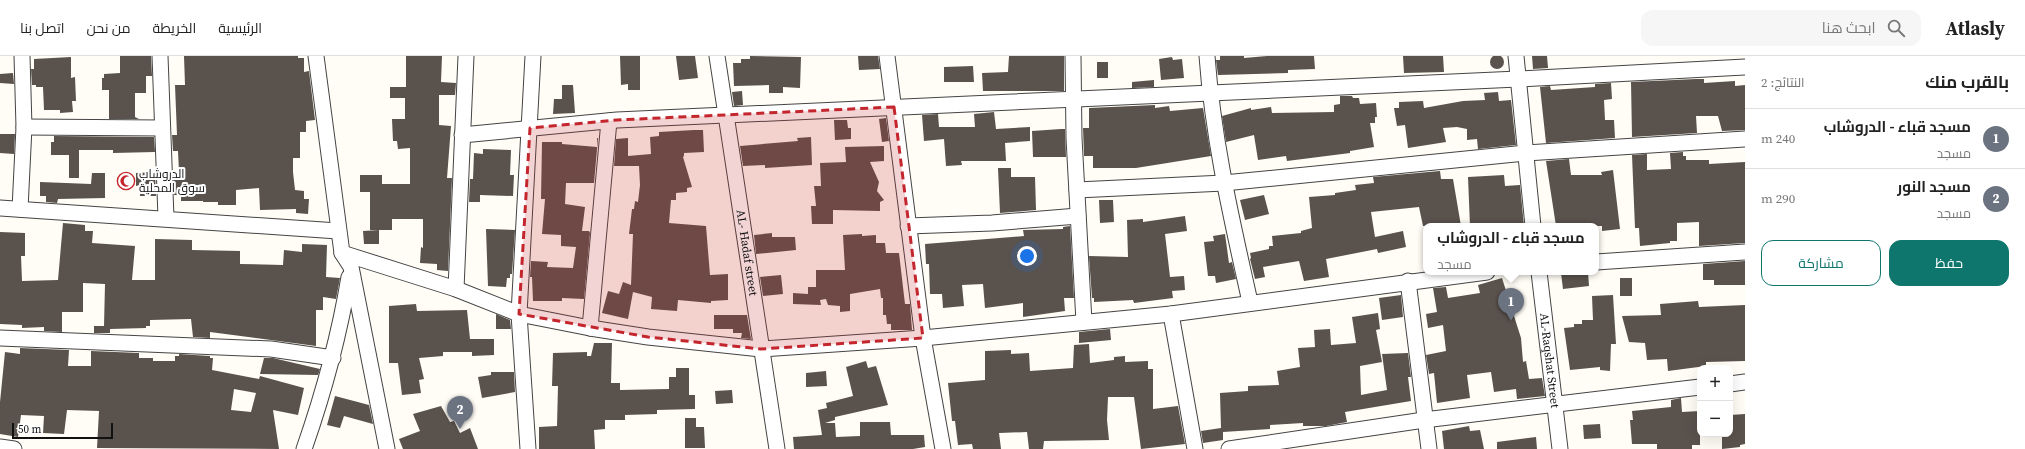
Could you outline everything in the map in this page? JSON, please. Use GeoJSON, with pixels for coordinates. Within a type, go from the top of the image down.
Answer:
{"type":"FeatureCollection","features":[{"type":"Feature","properties":{"kind":"street"},"geometry":{"type":"LineString","coordinates":[[20,209],[24,127],[22,56]]}},
{"type":"Feature","properties":{"kind":"street"},"geometry":{"type":"LineString","coordinates":[[160,56],[166,218]]}},
{"type":"Feature","properties":{"kind":"street"},"geometry":{"type":"LineString","coordinates":[[316,56],[338,231],[342,252],[351,267],[386,449]]}},
{"type":"Feature","properties":{"kind":"street"},"geometry":{"type":"LineString","coordinates":[[456,290],[466,56]]}},
{"type":"Feature","properties":{"kind":"street"},"geometry":{"type":"LineString","coordinates":[[528,449],[519,314],[534,56]]}},
{"type":"Feature","properties":{"kind":"street","name":"AL- Hadaf street"},"geometry":{"type":"LineString","coordinates":[[717,56],[761,349],[778,449]]}},
{"type":"Feature","properties":{"kind":"street"},"geometry":{"type":"LineString","coordinates":[[887,56],[923,338],[943,449]]}},
{"type":"Feature","properties":{"kind":"street"},"geometry":{"type":"LineString","coordinates":[[1073,56],[1073,100],[1084,322]]}},
{"type":"Feature","properties":{"kind":"street"},"geometry":{"type":"LineString","coordinates":[[1207,56],[1210,93],[1224,183],[1250,302]]}},
{"type":"Feature","properties":{"kind":"street"},"geometry":{"type":"LineString","coordinates":[[1516,56],[1534,223]]}},
{"type":"Feature","properties":{"kind":"street"},"geometry":{"type":"LineString","coordinates":[[462,135],[609,121],[1518,79],[1745,67]]}},
{"type":"Feature","properties":{"kind":"street"},"geometry":{"type":"LineString","coordinates":[[590,328],[609,121]]}},
{"type":"Feature","properties":{"kind":"street"},"geometry":{"type":"LineString","coordinates":[[24,127],[162,128]]}},
{"type":"Feature","properties":{"kind":"street"},"geometry":{"type":"LineString","coordinates":[[1078,190],[1224,183],[1526,153],[1745,139]]}},
{"type":"Feature","properties":{"kind":"street"},"geometry":{"type":"LineString","coordinates":[[0,208],[166,218],[338,231]]}},
{"type":"Feature","properties":{"kind":"street"},"geometry":{"type":"LineString","coordinates":[[908,226],[992,223],[1078,216]]}},
{"type":"Feature","properties":{"kind":"street"},"geometry":{"type":"LineString","coordinates":[[342,252],[456,290],[519,314],[590,328],[648,337],[761,349],[923,338],[1171,314],[1250,302],[1461,275]]}},
{"type":"Feature","properties":{"kind":"street"},"geometry":{"type":"LineString","coordinates":[[1599,262],[1745,252]]}},
{"type":"Feature","properties":{"kind":"street"},"geometry":{"type":"LineString","coordinates":[[304,449],[323,396],[333,358],[351,267]]}},
{"type":"Feature","properties":{"kind":"street","name":"AL-Raqshat Street"},"geometry":{"type":"LineString","coordinates":[[1538,275],[1556,404],[1560,449]]}},
{"type":"Feature","properties":{"kind":"street"},"geometry":{"type":"LineString","coordinates":[[1408,281],[1428,449]]}},
{"type":"Feature","properties":{"kind":"street"},"geometry":{"type":"LineString","coordinates":[[1171,314],[1195,449]]}},
{"type":"Feature","properties":{"kind":"street"},"geometry":{"type":"LineString","coordinates":[[0,338],[271,349],[333,358]]}},
{"type":"Feature","properties":{"kind":"street"},"geometry":{"type":"LineString","coordinates":[[1733,384],[1745,382]]}},
{"type":"Feature","properties":{"kind":"street"},"geometry":{"type":"LineString","coordinates":[[1230,449],[1424,420],[1697,387]]}},
{"type":"Feature","properties":{"kind":"street"},"geometry":{"type":"LineString","coordinates":[[0,447],[14,449]]}},
{"type":"Feature","properties":{"kind":"highlighted area"},"geometry":{"type":"Polygon","coordinates":[[[894,107],[923,338],[761,349],[648,337],[519,314],[530,128],[617,120],[894,107]]]}},
{"type":"Feature","properties":{"kind":"building"},"geometry":{"type":"Polygon","coordinates":[[[1497,55],[1502,57],[1504,62],[1502,67],[1497,69],[1492,67],[1490,62],[1492,57],[1497,55]]]}},
{"type":"Feature","properties":{"kind":"building"},"geometry":{"type":"Polygon","coordinates":[[[120,56],[151,56],[152,76],[146,76],[146,93],[135,93],[135,117],[139,119],[109,119],[109,90],[102,90],[102,78],[104,78],[104,74],[120,73],[120,56]]]}},
{"type":"Feature","properties":{"kind":"building"},"geometry":{"type":"Polygon","coordinates":[[[184,56],[298,56],[298,58],[304,58],[304,72],[309,71],[315,120],[306,121],[306,132],[300,132],[300,158],[293,158],[293,172],[295,190],[304,191],[304,199],[309,199],[308,214],[296,213],[296,209],[260,210],[259,188],[236,190],[236,205],[218,205],[218,202],[181,201],[181,195],[174,195],[173,172],[179,172],[178,151],[173,151],[172,135],[177,135],[175,85],[185,85],[184,56]]]}},
{"type":"Feature","properties":{"kind":"building"},"geometry":{"type":"Polygon","coordinates":[[[406,56],[442,56],[441,82],[456,83],[455,95],[439,95],[439,125],[451,126],[447,178],[452,178],[448,271],[437,270],[437,264],[420,263],[421,247],[423,248],[423,219],[392,219],[392,230],[370,230],[370,192],[360,192],[360,175],[382,175],[382,184],[410,184],[410,148],[398,149],[397,141],[393,141],[392,119],[405,119],[405,98],[390,98],[390,87],[406,87],[406,56]]]}},
{"type":"Feature","properties":{"kind":"building"},"geometry":{"type":"Polygon","coordinates":[[[620,56],[640,56],[640,90],[628,90],[628,84],[621,85],[620,56]]]}},
{"type":"Feature","properties":{"kind":"building"},"geometry":{"type":"Polygon","coordinates":[[[676,56],[695,56],[698,78],[679,80],[676,56]]]}},
{"type":"Feature","properties":{"kind":"building"},"geometry":{"type":"Polygon","coordinates":[[[750,56],[801,57],[800,88],[783,87],[783,93],[769,93],[769,85],[734,86],[733,63],[741,63],[741,59],[750,59],[750,56]]]}},
{"type":"Feature","properties":{"kind":"building"},"geometry":{"type":"Polygon","coordinates":[[[858,56],[878,56],[880,69],[859,70],[858,56]]]}},
{"type":"Feature","properties":{"kind":"building"},"geometry":{"type":"Polygon","coordinates":[[[1009,56],[1064,56],[1064,91],[983,91],[982,73],[1008,72],[1009,56]]]}},
{"type":"Feature","properties":{"kind":"building"},"geometry":{"type":"Polygon","coordinates":[[[1220,56],[1244,56],[1244,58],[1267,56],[1314,56],[1315,69],[1288,70],[1288,73],[1218,75],[1216,60],[1220,60],[1220,56]]]}},
{"type":"Feature","properties":{"kind":"building"},"geometry":{"type":"Polygon","coordinates":[[[1403,56],[1443,56],[1444,72],[1404,73],[1403,56]]]}},
{"type":"Feature","properties":{"kind":"building"},"geometry":{"type":"Polygon","coordinates":[[[1532,56],[1547,56],[1548,68],[1533,69],[1532,56]]]}},
{"type":"Feature","properties":{"kind":"building"},"geometry":{"type":"Polygon","coordinates":[[[71,57],[71,78],[75,77],[76,101],[72,101],[73,112],[60,113],[60,110],[44,110],[43,87],[36,87],[36,85],[32,85],[31,69],[34,69],[34,59],[71,57]]]}},
{"type":"Feature","properties":{"kind":"building"},"geometry":{"type":"Polygon","coordinates":[[[1172,57],[1173,60],[1182,59],[1184,78],[1161,80],[1159,59],[1172,57]]]}},
{"type":"Feature","properties":{"kind":"building"},"geometry":{"type":"Polygon","coordinates":[[[1097,62],[1108,62],[1108,78],[1097,78],[1097,62]]]}},
{"type":"Feature","properties":{"kind":"building"},"geometry":{"type":"Polygon","coordinates":[[[973,66],[974,82],[944,82],[944,67],[973,66]]]}},
{"type":"Feature","properties":{"kind":"building"},"geometry":{"type":"Polygon","coordinates":[[[13,73],[14,84],[0,83],[0,74],[13,73]]]}},
{"type":"Feature","properties":{"kind":"building"},"geometry":{"type":"Polygon","coordinates":[[[1704,79],[1704,83],[1735,81],[1735,86],[1745,85],[1745,130],[1722,131],[1718,116],[1696,116],[1697,133],[1632,137],[1631,82],[1704,79]]]}},
{"type":"Feature","properties":{"kind":"building"},"geometry":{"type":"Polygon","coordinates":[[[1154,80],[1154,87],[1132,88],[1132,82],[1154,80]]]}},
{"type":"Feature","properties":{"kind":"building"},"geometry":{"type":"Polygon","coordinates":[[[1611,83],[1612,99],[1604,100],[1605,120],[1614,120],[1615,138],[1546,143],[1540,87],[1550,86],[1551,90],[1595,87],[1595,84],[1611,83]]]}},
{"type":"Feature","properties":{"kind":"building"},"geometry":{"type":"Polygon","coordinates":[[[562,85],[573,85],[575,113],[553,114],[554,99],[562,99],[562,85]]]}},
{"type":"Feature","properties":{"kind":"building"},"geometry":{"type":"Polygon","coordinates":[[[742,91],[743,105],[734,106],[732,92],[742,91]]]}},
{"type":"Feature","properties":{"kind":"building"},"geometry":{"type":"Polygon","coordinates":[[[1498,92],[1499,101],[1511,100],[1516,145],[1478,149],[1477,139],[1467,140],[1467,129],[1457,127],[1443,128],[1446,142],[1408,148],[1405,125],[1397,126],[1394,108],[1399,108],[1399,102],[1423,101],[1424,108],[1463,101],[1485,100],[1484,93],[1498,92]]]}},
{"type":"Feature","properties":{"kind":"building"},"geometry":{"type":"Polygon","coordinates":[[[1340,96],[1352,96],[1353,98],[1359,98],[1360,104],[1376,103],[1377,117],[1375,117],[1375,123],[1370,123],[1374,147],[1350,151],[1350,153],[1287,161],[1286,156],[1258,160],[1254,135],[1226,142],[1222,116],[1251,108],[1251,110],[1271,107],[1272,113],[1334,112],[1334,105],[1340,104],[1340,96]]]}},
{"type":"Feature","properties":{"kind":"building"},"geometry":{"type":"Polygon","coordinates":[[[1155,105],[1155,108],[1169,106],[1170,111],[1203,108],[1211,156],[1136,168],[1093,168],[1093,156],[1084,156],[1083,128],[1089,128],[1089,108],[1155,105]]]}},
{"type":"Feature","properties":{"kind":"building"},"geometry":{"type":"Polygon","coordinates":[[[994,112],[996,129],[1030,127],[1030,141],[1005,143],[1006,161],[961,161],[962,165],[946,166],[944,139],[924,141],[922,115],[938,114],[939,127],[975,127],[974,114],[994,112]]]}},
{"type":"Feature","properties":{"kind":"building"},"geometry":{"type":"Polygon","coordinates":[[[886,118],[889,141],[882,142],[879,119],[886,118]]]}},
{"type":"Feature","properties":{"kind":"building"},"geometry":{"type":"Polygon","coordinates":[[[834,120],[847,120],[848,128],[851,128],[851,139],[835,140],[834,120]]]}},
{"type":"Feature","properties":{"kind":"building"},"geometry":{"type":"Polygon","coordinates":[[[1065,129],[1066,157],[1033,157],[1032,131],[1065,129]]]}},
{"type":"Feature","properties":{"kind":"building"},"geometry":{"type":"Polygon","coordinates":[[[703,130],[704,152],[684,153],[683,157],[692,187],[687,188],[687,192],[676,193],[676,200],[671,200],[669,223],[706,226],[710,275],[728,274],[728,300],[711,301],[711,303],[678,300],[677,311],[651,309],[652,297],[633,292],[628,319],[602,313],[608,291],[619,294],[623,282],[631,285],[633,234],[629,234],[632,209],[634,209],[635,201],[638,202],[640,185],[639,166],[614,166],[616,139],[628,138],[628,156],[651,154],[650,137],[659,136],[659,132],[703,130]]]}},
{"type":"Feature","properties":{"kind":"building"},"geometry":{"type":"Polygon","coordinates":[[[0,134],[15,134],[14,154],[0,153],[0,134]]]}},
{"type":"Feature","properties":{"kind":"building"},"geometry":{"type":"Polygon","coordinates":[[[54,136],[154,137],[155,152],[113,153],[113,150],[79,150],[79,178],[69,178],[69,155],[51,155],[51,142],[54,142],[54,136]]]}},
{"type":"Feature","properties":{"kind":"building"},"geometry":{"type":"Polygon","coordinates":[[[811,137],[812,165],[765,168],[765,165],[743,166],[740,146],[798,141],[797,138],[811,137]]]}},
{"type":"Feature","properties":{"kind":"building"},"geometry":{"type":"Polygon","coordinates":[[[598,138],[594,183],[566,183],[565,204],[585,207],[582,231],[589,231],[590,233],[584,299],[562,298],[562,301],[533,301],[532,277],[530,277],[531,261],[548,262],[547,267],[573,268],[576,247],[561,246],[561,235],[542,234],[545,199],[541,199],[542,142],[562,142],[562,144],[597,147],[598,138]]]}},
{"type":"Feature","properties":{"kind":"building"},"geometry":{"type":"Polygon","coordinates":[[[884,146],[884,161],[870,162],[879,182],[877,191],[884,200],[880,202],[880,211],[833,210],[833,224],[812,224],[811,206],[816,206],[814,186],[821,186],[820,163],[846,162],[845,147],[884,146]]]}},
{"type":"Feature","properties":{"kind":"building"},"geometry":{"type":"Polygon","coordinates":[[[483,149],[511,150],[510,175],[514,175],[513,196],[480,195],[480,202],[469,202],[470,179],[473,179],[474,153],[483,154],[483,149]]]}},
{"type":"Feature","properties":{"kind":"building"},"geometry":{"type":"Polygon","coordinates":[[[1683,152],[1683,156],[1686,156],[1686,160],[1709,160],[1709,164],[1745,162],[1745,243],[1699,246],[1699,222],[1677,223],[1677,241],[1640,246],[1639,228],[1635,228],[1632,155],[1647,154],[1647,170],[1671,169],[1670,153],[1683,152]]]}},
{"type":"Feature","properties":{"kind":"building"},"geometry":{"type":"Polygon","coordinates":[[[1569,159],[1571,175],[1602,175],[1601,172],[1613,170],[1620,229],[1602,231],[1602,226],[1599,226],[1599,223],[1556,223],[1546,161],[1569,159]]]}},
{"type":"Feature","properties":{"kind":"building"},"geometry":{"type":"Polygon","coordinates":[[[998,168],[1011,168],[1011,177],[1035,177],[1036,210],[1000,213],[998,168]]]}},
{"type":"Feature","properties":{"kind":"building"},"geometry":{"type":"Polygon","coordinates":[[[1440,171],[1441,179],[1453,179],[1460,223],[1423,223],[1423,226],[1419,207],[1371,212],[1375,237],[1403,231],[1406,247],[1378,253],[1377,249],[1326,259],[1329,277],[1304,281],[1299,261],[1263,267],[1265,277],[1255,279],[1250,253],[1269,249],[1269,246],[1273,246],[1272,236],[1301,233],[1301,231],[1312,228],[1309,197],[1335,195],[1335,193],[1356,190],[1355,185],[1374,183],[1373,177],[1440,171]]]}},
{"type":"Feature","properties":{"kind":"building"},"geometry":{"type":"Polygon","coordinates":[[[155,172],[156,196],[140,196],[140,185],[136,186],[136,173],[155,172]]]}},
{"type":"Feature","properties":{"kind":"building"},"geometry":{"type":"Polygon","coordinates":[[[92,173],[105,173],[105,198],[58,199],[57,203],[46,202],[46,196],[40,196],[40,182],[91,184],[92,173]]]}},
{"type":"Feature","properties":{"kind":"building"},"geometry":{"type":"Polygon","coordinates":[[[1504,175],[1505,186],[1520,185],[1524,223],[1470,223],[1468,177],[1504,175]]]}},
{"type":"Feature","properties":{"kind":"building"},"geometry":{"type":"Polygon","coordinates":[[[1264,195],[1269,214],[1245,220],[1240,200],[1264,195]]]}},
{"type":"Feature","properties":{"kind":"building"},"geometry":{"type":"Polygon","coordinates":[[[1099,200],[1113,200],[1114,222],[1100,223],[1099,200]]]}},
{"type":"Feature","properties":{"kind":"building"},"geometry":{"type":"Polygon","coordinates":[[[1185,216],[1187,231],[1165,234],[1170,277],[1184,276],[1185,290],[1172,291],[1173,298],[1134,303],[1133,300],[1094,302],[1094,298],[1092,298],[1089,256],[1128,257],[1127,220],[1143,219],[1143,222],[1185,216]]]}},
{"type":"Feature","properties":{"kind":"building"},"geometry":{"type":"Polygon","coordinates":[[[63,223],[85,225],[85,231],[93,231],[92,243],[135,246],[132,280],[155,280],[155,239],[192,240],[192,250],[240,251],[240,264],[283,265],[284,250],[302,252],[302,244],[327,245],[326,277],[340,278],[336,299],[323,297],[323,310],[316,310],[316,346],[210,332],[210,338],[193,337],[191,319],[150,320],[150,326],[146,326],[146,328],[110,329],[110,333],[94,333],[94,326],[104,326],[105,284],[83,283],[83,312],[62,312],[62,332],[44,331],[44,327],[22,328],[22,325],[0,324],[0,232],[25,233],[25,256],[21,256],[22,281],[58,280],[63,223]]]}},
{"type":"Feature","properties":{"kind":"building"},"geometry":{"type":"Polygon","coordinates":[[[1070,226],[1074,298],[1064,298],[1065,311],[1023,317],[1023,303],[985,308],[983,284],[962,285],[964,306],[943,308],[942,294],[930,294],[929,264],[926,264],[925,244],[1024,236],[1023,230],[1063,229],[1063,227],[1070,226]]]}},
{"type":"Feature","properties":{"kind":"building"},"geometry":{"type":"Polygon","coordinates":[[[486,229],[515,230],[512,274],[510,274],[510,278],[507,278],[506,287],[488,286],[486,229]]]}},
{"type":"Feature","properties":{"kind":"building"},"geometry":{"type":"Polygon","coordinates":[[[379,230],[379,244],[364,244],[363,231],[379,230]]]}},
{"type":"Feature","properties":{"kind":"building"},"geometry":{"type":"Polygon","coordinates":[[[772,233],[772,237],[795,237],[796,250],[756,254],[754,235],[772,233]]]}},
{"type":"Feature","properties":{"kind":"building"},"geometry":{"type":"Polygon","coordinates":[[[862,234],[862,236],[876,235],[876,243],[885,243],[886,253],[899,253],[905,304],[910,304],[912,330],[891,330],[891,324],[887,324],[886,315],[883,315],[883,298],[881,298],[880,289],[850,294],[850,311],[840,312],[840,306],[828,305],[826,299],[820,300],[821,305],[793,304],[793,293],[808,294],[808,287],[816,287],[816,270],[845,270],[843,235],[862,234]]]}},
{"type":"Feature","properties":{"kind":"building"},"geometry":{"type":"Polygon","coordinates":[[[1225,234],[1229,263],[1232,262],[1236,279],[1216,283],[1215,276],[1208,276],[1204,242],[1214,241],[1213,236],[1225,234]]]}},
{"type":"Feature","properties":{"kind":"building"},"geometry":{"type":"Polygon","coordinates":[[[1745,261],[1745,285],[1714,285],[1714,280],[1703,280],[1703,264],[1745,261]]]}},
{"type":"Feature","properties":{"kind":"building"},"geometry":{"type":"Polygon","coordinates":[[[781,275],[783,294],[763,296],[760,277],[781,275]]]}},
{"type":"Feature","properties":{"kind":"building"},"geometry":{"type":"Polygon","coordinates":[[[1561,275],[1588,275],[1589,286],[1563,289],[1561,275]]]}},
{"type":"Feature","properties":{"kind":"building"},"geometry":{"type":"Polygon","coordinates":[[[1502,278],[1521,338],[1523,362],[1526,361],[1529,379],[1542,378],[1545,396],[1517,399],[1516,389],[1494,392],[1491,372],[1467,375],[1470,398],[1437,403],[1434,373],[1429,374],[1426,355],[1446,351],[1443,325],[1428,328],[1426,314],[1437,312],[1433,288],[1446,287],[1448,298],[1480,293],[1478,285],[1502,278]]]}},
{"type":"Feature","properties":{"kind":"building"},"geometry":{"type":"Polygon","coordinates":[[[1620,278],[1632,278],[1632,296],[1620,296],[1620,278]]]}},
{"type":"Feature","properties":{"kind":"building"},"geometry":{"type":"Polygon","coordinates":[[[1401,295],[1403,317],[1382,320],[1379,298],[1401,295]]]}},
{"type":"Feature","properties":{"kind":"building"},"geometry":{"type":"Polygon","coordinates":[[[1613,295],[1616,344],[1611,344],[1610,371],[1600,370],[1600,367],[1570,370],[1564,328],[1574,327],[1574,324],[1582,324],[1582,320],[1593,320],[1592,296],[1613,295]]]}},
{"type":"Feature","properties":{"kind":"building"},"geometry":{"type":"Polygon","coordinates":[[[1698,301],[1699,307],[1745,305],[1745,361],[1706,362],[1706,365],[1697,365],[1697,367],[1668,371],[1667,359],[1647,360],[1645,343],[1629,342],[1622,316],[1661,315],[1660,304],[1698,301]]]}},
{"type":"Feature","properties":{"kind":"building"},"geometry":{"type":"Polygon","coordinates":[[[416,304],[417,311],[467,310],[470,339],[494,339],[494,355],[472,356],[472,352],[443,352],[443,356],[419,358],[424,379],[419,380],[421,393],[402,395],[398,363],[389,363],[389,306],[416,304]]]}},
{"type":"Feature","properties":{"kind":"building"},"geometry":{"type":"Polygon","coordinates":[[[1378,313],[1380,329],[1376,330],[1382,362],[1360,366],[1361,395],[1387,390],[1382,354],[1408,353],[1411,377],[1408,377],[1411,401],[1345,412],[1347,422],[1326,426],[1303,426],[1303,423],[1270,425],[1270,429],[1223,432],[1223,440],[1203,443],[1201,431],[1221,428],[1220,393],[1248,391],[1248,386],[1279,385],[1277,371],[1300,367],[1298,348],[1315,347],[1314,330],[1330,329],[1331,345],[1356,343],[1352,317],[1378,313]]]}},
{"type":"Feature","properties":{"kind":"building"},"geometry":{"type":"Polygon","coordinates":[[[496,314],[510,320],[511,329],[496,329],[496,314]]]}},
{"type":"Feature","properties":{"kind":"building"},"geometry":{"type":"Polygon","coordinates":[[[714,315],[747,315],[751,339],[741,338],[742,333],[733,333],[733,329],[714,329],[714,315]]]}},
{"type":"Feature","properties":{"kind":"building"},"geometry":{"type":"Polygon","coordinates":[[[1110,329],[1111,340],[1079,343],[1079,332],[1110,329]]]}},
{"type":"Feature","properties":{"kind":"building"},"geometry":{"type":"Polygon","coordinates":[[[594,343],[612,343],[611,383],[620,383],[620,390],[669,389],[669,377],[676,377],[676,368],[689,368],[689,395],[695,395],[695,409],[657,410],[657,414],[625,415],[625,420],[605,420],[605,429],[594,430],[595,449],[539,449],[539,427],[557,426],[558,386],[552,386],[553,353],[587,352],[587,356],[591,356],[594,343]]]}},
{"type":"Feature","properties":{"kind":"building"},"geometry":{"type":"Polygon","coordinates":[[[1089,344],[1090,363],[1114,360],[1114,357],[1125,356],[1125,362],[1148,361],[1148,369],[1153,369],[1153,409],[1178,406],[1185,444],[1141,449],[1134,397],[1108,397],[1107,420],[1109,440],[1044,441],[1043,449],[1029,449],[1027,432],[999,433],[1001,449],[973,449],[972,444],[958,445],[955,421],[952,421],[948,383],[985,380],[985,351],[1011,350],[1011,354],[1029,353],[1030,371],[1073,368],[1074,345],[1089,344]]]}},
{"type":"Feature","properties":{"kind":"building"},"geometry":{"type":"Polygon","coordinates":[[[20,348],[69,350],[68,366],[91,366],[91,351],[139,353],[139,358],[153,358],[153,361],[175,361],[175,356],[179,356],[179,354],[210,356],[210,358],[213,358],[212,370],[259,379],[260,376],[304,388],[298,415],[273,410],[279,449],[97,448],[99,411],[67,410],[64,434],[43,433],[44,416],[21,415],[18,437],[0,434],[0,402],[5,352],[20,354],[20,348]],[[234,389],[231,410],[251,412],[256,393],[234,389]]]}},
{"type":"Feature","properties":{"kind":"building"},"geometry":{"type":"Polygon","coordinates":[[[264,358],[273,358],[320,369],[318,375],[260,374],[264,358]]]}},
{"type":"Feature","properties":{"kind":"building"},"geometry":{"type":"Polygon","coordinates":[[[866,361],[868,368],[876,366],[888,405],[835,417],[835,420],[825,423],[835,423],[836,437],[860,436],[860,422],[890,422],[891,435],[924,435],[925,447],[913,449],[794,449],[793,437],[822,435],[818,410],[827,408],[826,403],[853,396],[846,367],[866,361]]]}},
{"type":"Feature","properties":{"kind":"building"},"geometry":{"type":"Polygon","coordinates":[[[826,371],[827,386],[806,387],[806,373],[826,371]]]}},
{"type":"Feature","properties":{"kind":"building"},"geometry":{"type":"Polygon","coordinates":[[[491,372],[514,372],[515,392],[482,398],[478,377],[491,375],[491,372]]]}},
{"type":"Feature","properties":{"kind":"building"},"geometry":{"type":"Polygon","coordinates":[[[732,390],[733,403],[716,404],[715,391],[732,390]]]}},
{"type":"Feature","properties":{"kind":"building"},"geometry":{"type":"Polygon","coordinates":[[[335,396],[369,405],[373,424],[344,416],[340,428],[327,425],[335,396]]]}},
{"type":"Feature","properties":{"kind":"building"},"geometry":{"type":"Polygon","coordinates":[[[1681,398],[1682,412],[1697,411],[1697,437],[1700,437],[1700,445],[1692,445],[1692,449],[1657,449],[1657,444],[1632,444],[1630,420],[1633,420],[1632,411],[1671,407],[1671,400],[1681,398]]]}},
{"type":"Feature","properties":{"kind":"building"},"geometry":{"type":"Polygon","coordinates":[[[441,406],[450,422],[454,421],[460,433],[470,428],[478,449],[403,449],[399,439],[420,431],[413,414],[441,406]]]}},
{"type":"Feature","properties":{"kind":"building"},"geometry":{"type":"Polygon","coordinates":[[[1745,414],[1745,444],[1740,445],[1740,447],[1722,449],[1722,437],[1733,437],[1733,415],[1745,414]]]}},
{"type":"Feature","properties":{"kind":"building"},"geometry":{"type":"Polygon","coordinates":[[[685,418],[696,418],[696,427],[704,427],[705,448],[685,448],[685,418]]]}},
{"type":"Feature","properties":{"kind":"building"},"geometry":{"type":"Polygon","coordinates":[[[1600,424],[1601,438],[1584,439],[1583,425],[1600,424]]]}},
{"type":"Feature","properties":{"kind":"building"},"geometry":{"type":"Polygon","coordinates":[[[1469,426],[1470,431],[1480,430],[1484,449],[1444,449],[1442,431],[1469,426]]]}},
{"type":"Feature","properties":{"kind":"building"},"geometry":{"type":"Polygon","coordinates":[[[1536,437],[1537,449],[1497,449],[1497,442],[1536,437]]]}},
{"type":"Feature","properties":{"kind":"place","name":"الدروشاب سوق المحلية"},"geometry":{"type":"Point","coordinates":[126,181]}},
{"type":"Feature","properties":{"kind":"place","name":"مسجد قباء - الدروشاب"},"geometry":{"type":"Point","coordinates":[1511,321]}},
{"type":"Feature","properties":{"kind":"place","name":"مسجد النور"},"geometry":{"type":"Point","coordinates":[460,429]}}]}
